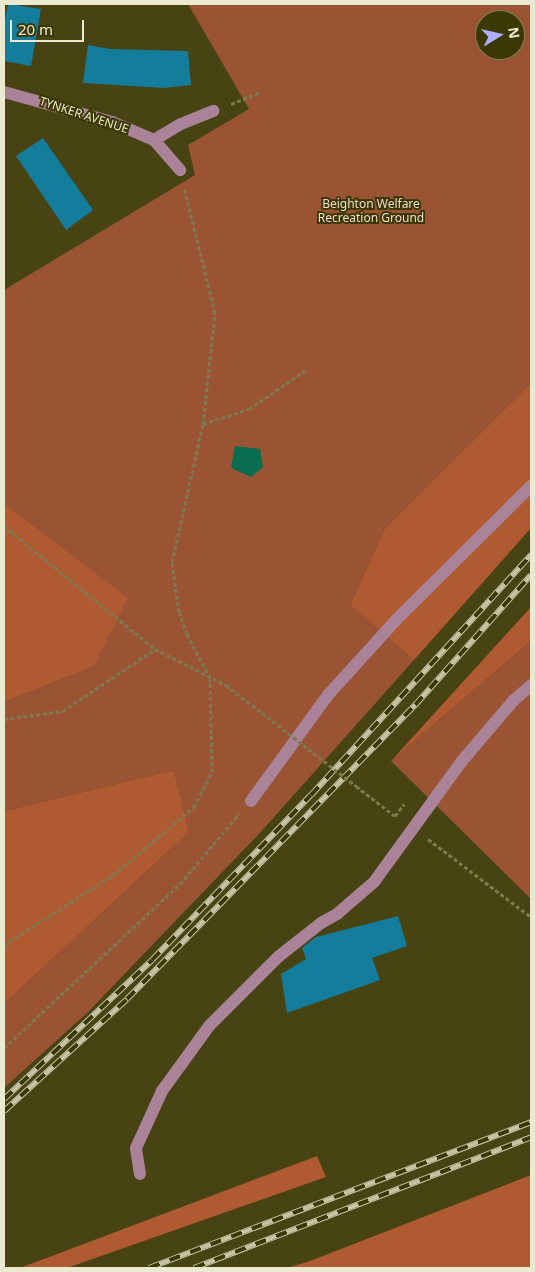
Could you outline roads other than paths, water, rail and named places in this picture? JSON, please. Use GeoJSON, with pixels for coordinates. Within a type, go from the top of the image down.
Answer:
{"type":"FeatureCollection","features":[{"type":"Feature","properties":{"kind":"street","name":"TYNKER AVENUE"},"geometry":{"type":"LineString","coordinates":[[4,92],[112,122],[154,140],[180,170]]}},
{"type":"Feature","properties":{"kind":"street"},"geometry":{"type":"LineString","coordinates":[[154,140],[181,124],[214,111]]}},
{"type":"Feature","properties":{"kind":"street"},"geometry":{"type":"LineString","coordinates":[[251,801],[328,694],[395,621],[531,486]]}},
{"type":"Feature","properties":{"kind":"street"},"geometry":{"type":"LineString","coordinates":[[140,1174],[136,1148],[162,1091],[209,1026],[278,957],[321,923],[337,914],[374,882],[462,761],[514,700],[531,685]]}},
{"type":"Feature","properties":{"kind":"railway"},"geometry":{"type":"LineString","coordinates":[[4,1099],[152,960],[311,795],[531,555]]}},
{"type":"Feature","properties":{"kind":"railway"},"geometry":{"type":"LineString","coordinates":[[4,1111],[127,999],[415,705],[531,575]]}},
{"type":"Feature","properties":{"kind":"railway"},"geometry":{"type":"LineString","coordinates":[[149,1268],[531,1122]]}},
{"type":"Feature","properties":{"kind":"railway"},"geometry":{"type":"LineString","coordinates":[[194,1268],[531,1137]]}},
{"type":"Feature","properties":{"kind":"park label","name":"Beighton Welfare Recreation Ground"},"geometry":{"type":"Point","coordinates":[371,211]}}]}
